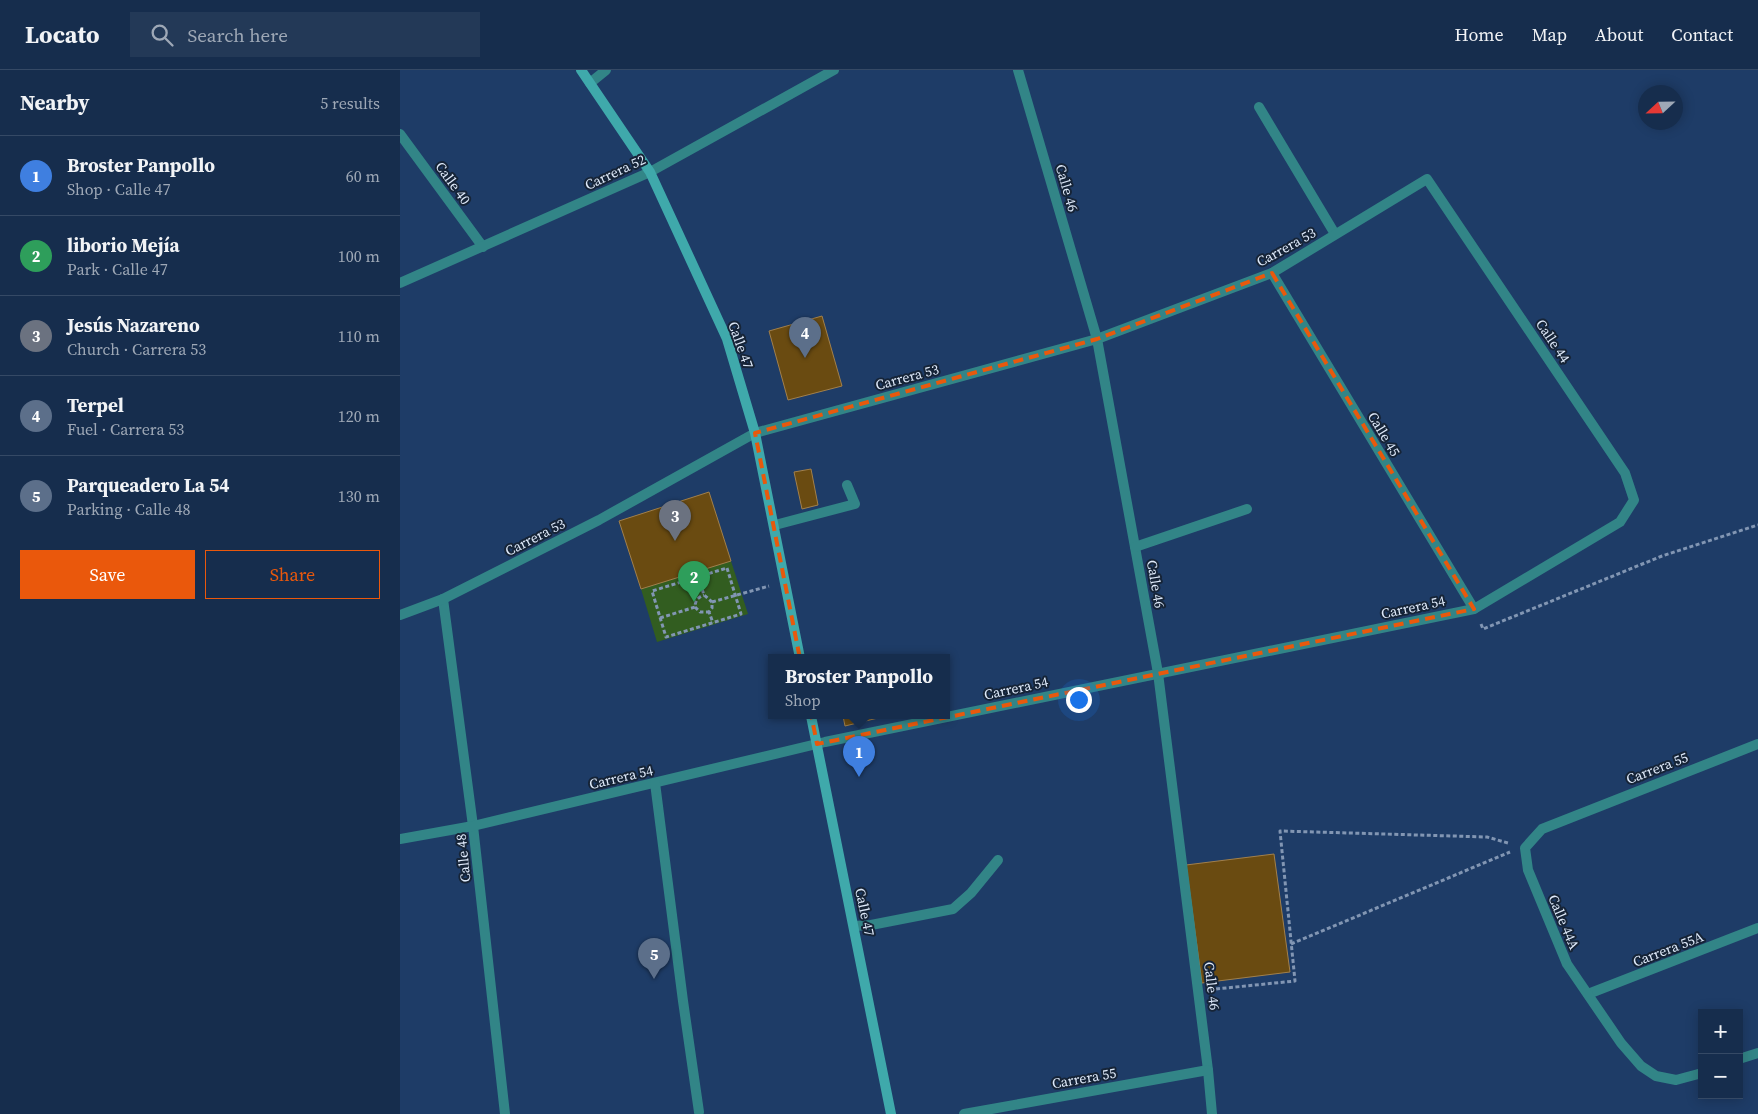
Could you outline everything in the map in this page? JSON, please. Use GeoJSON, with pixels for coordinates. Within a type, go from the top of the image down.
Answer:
{"type":"FeatureCollection","features":[{"type":"Feature","properties":{"kind":"main road","name":"Calle 47"},"geometry":{"type":"LineString","coordinates":[[580,70],[650,172],[726,339],[756,433],[799,654]]}},
{"type":"Feature","properties":{"kind":"main road","name":"Calle 47"},"geometry":{"type":"LineString","coordinates":[[812,719],[892,1114]]}},
{"type":"Feature","properties":{"kind":"street"},"geometry":{"type":"LineString","coordinates":[[590,83],[606,70]]}},
{"type":"Feature","properties":{"kind":"street","name":"Carrera 52"},"geometry":{"type":"LineString","coordinates":[[400,283],[650,172],[834,70]]}},
{"type":"Feature","properties":{"kind":"street","name":"Calle 46"},"geometry":{"type":"LineString","coordinates":[[1018,70],[1097,339],[1158,673],[1212,1114]]}},
{"type":"Feature","properties":{"kind":"street"},"geometry":{"type":"LineString","coordinates":[[1259,107],[1335,234]]}},
{"type":"Feature","properties":{"kind":"street","name":"Calle 40"},"geometry":{"type":"LineString","coordinates":[[400,134],[483,247]]}},
{"type":"Feature","properties":{"kind":"street","name":"Carrera 53"},"geometry":{"type":"LineString","coordinates":[[400,615],[443,598],[599,520],[756,433],[1097,339],[1272,273],[1427,179]]}},
{"type":"Feature","properties":{"kind":"street","name":"Calle 44"},"geometry":{"type":"LineString","coordinates":[[1427,179],[1625,473],[1634,500],[1620,522]]}},
{"type":"Feature","properties":{"kind":"street","name":"Calle 45"},"geometry":{"type":"LineString","coordinates":[[1272,273],[1474,609]]}},
{"type":"Feature","properties":{"kind":"street"},"geometry":{"type":"LineString","coordinates":[[775,525],[855,504],[848,485]]}},
{"type":"Feature","properties":{"kind":"street"},"geometry":{"type":"LineString","coordinates":[[1135,548],[1247,509]]}},
{"type":"Feature","properties":{"kind":"street","name":"Carrera 54"},"geometry":{"type":"LineString","coordinates":[[950,716],[1474,609],[1620,522]]}},
{"type":"Feature","properties":{"kind":"street","name":"Calle 48"},"geometry":{"type":"LineString","coordinates":[[443,598],[473,826],[505,1114]]}},
{"type":"Feature","properties":{"kind":"street","name":"Carrera 54"},"geometry":{"type":"LineString","coordinates":[[400,839],[473,826],[817,744],[937,719]]}},
{"type":"Feature","properties":{"kind":"street","name":"Carrera 55"},"geometry":{"type":"LineString","coordinates":[[1524,847],[1542,829],[1566,818],[1758,744]]}},
{"type":"Feature","properties":{"kind":"street"},"geometry":{"type":"LineString","coordinates":[[655,783],[699,1112]]}},
{"type":"Feature","properties":{"kind":"street","name":"Calle 44A"},"geometry":{"type":"LineString","coordinates":[[1524,847],[1528,870],[1567,964],[1621,1043],[1641,1066],[1656,1076],[1676,1080],[1698,1074]]}},
{"type":"Feature","properties":{"kind":"street"},"geometry":{"type":"LineString","coordinates":[[854,926],[871,926],[952,909],[971,893],[998,860]]}},
{"type":"Feature","properties":{"kind":"street","name":"Carrera 55A"},"geometry":{"type":"LineString","coordinates":[[1588,994],[1758,928]]}},
{"type":"Feature","properties":{"kind":"street"},"geometry":{"type":"LineString","coordinates":[[1743,1058],[1758,1053]]}},
{"type":"Feature","properties":{"kind":"street","name":"Carrera 55"},"geometry":{"type":"LineString","coordinates":[[964,1114],[1208,1070]]}},
{"type":"Feature","properties":{"kind":"path"},"geometry":{"type":"LineString","coordinates":[[1474,609],[1484,629],[1662,556],[1758,525]]}},
{"type":"Feature","properties":{"kind":"path"},"geometry":{"type":"LineString","coordinates":[[727,568],[741,614],[666,637],[652,591],[698,577],[727,568]]}},
{"type":"Feature","properties":{"kind":"path"},"geometry":{"type":"LineString","coordinates":[[698,577],[704,595],[712,602],[712,608],[709,612]]}},
{"type":"Feature","properties":{"kind":"path"},"geometry":{"type":"LineString","coordinates":[[712,602],[785,581]]}},
{"type":"Feature","properties":{"kind":"path"},"geometry":{"type":"LineString","coordinates":[[695,607],[695,602],[704,595]]}},
{"type":"Feature","properties":{"kind":"path"},"geometry":{"type":"LineString","coordinates":[[660,618],[695,607]]}},
{"type":"Feature","properties":{"kind":"path"},"geometry":{"type":"LineString","coordinates":[[695,607],[700,612],[709,612]]}},
{"type":"Feature","properties":{"kind":"path"},"geometry":{"type":"LineString","coordinates":[[709,612],[713,623]]}},
{"type":"Feature","properties":{"kind":"path"},"geometry":{"type":"LineString","coordinates":[[1198,990],[1295,981],[1280,831],[1487,837],[1524,847]]}},
{"type":"Feature","properties":{"kind":"path"},"geometry":{"type":"LineString","coordinates":[[1291,944],[1524,847]]}},
{"type":"Feature","properties":{"kind":"highlighted area"},"geometry":{"type":"Polygon","coordinates":[[[1272,273],[1474,609],[817,744],[755,433],[1097,339],[1272,273]]]}},
{"type":"Feature","properties":{"kind":"green space"},"geometry":{"type":"Polygon","coordinates":[[[731,561],[748,614],[657,642],[641,589],[731,561]]]}},
{"type":"Feature","properties":{"kind":"building"},"geometry":{"type":"Polygon","coordinates":[[[822,316],[842,386],[788,400],[769,331],[822,316]]]}},
{"type":"Feature","properties":{"kind":"building"},"geometry":{"type":"Polygon","coordinates":[[[811,469],[818,505],[802,509],[794,472],[811,469]]]}},
{"type":"Feature","properties":{"kind":"building"},"geometry":{"type":"Polygon","coordinates":[[[709,492],[731,561],[641,589],[619,521],[709,492]]]}},
{"type":"Feature","properties":{"kind":"building"},"geometry":{"type":"Polygon","coordinates":[[[844,719],[874,719],[845,726],[844,719]]]}},
{"type":"Feature","properties":{"kind":"building"},"geometry":{"type":"Polygon","coordinates":[[[1274,854],[1290,972],[1202,983],[1186,865],[1274,854]]]}},
{"type":"Feature","properties":{"kind":"place","name":"Terpel"},"geometry":{"type":"Point","coordinates":[805,358]}},
{"type":"Feature","properties":{"kind":"place","name":"Jesús Nazareno"},"geometry":{"type":"Point","coordinates":[675,541]}},
{"type":"Feature","properties":{"kind":"place","name":"liborio Mejía"},"geometry":{"type":"Point","coordinates":[694,602]}},
{"type":"Feature","properties":{"kind":"place","name":"Broster Panpollo"},"geometry":{"type":"Point","coordinates":[859,777]}},
{"type":"Feature","properties":{"kind":"place","name":"Parqueadero La 54"},"geometry":{"type":"Point","coordinates":[654,979]}}]}
